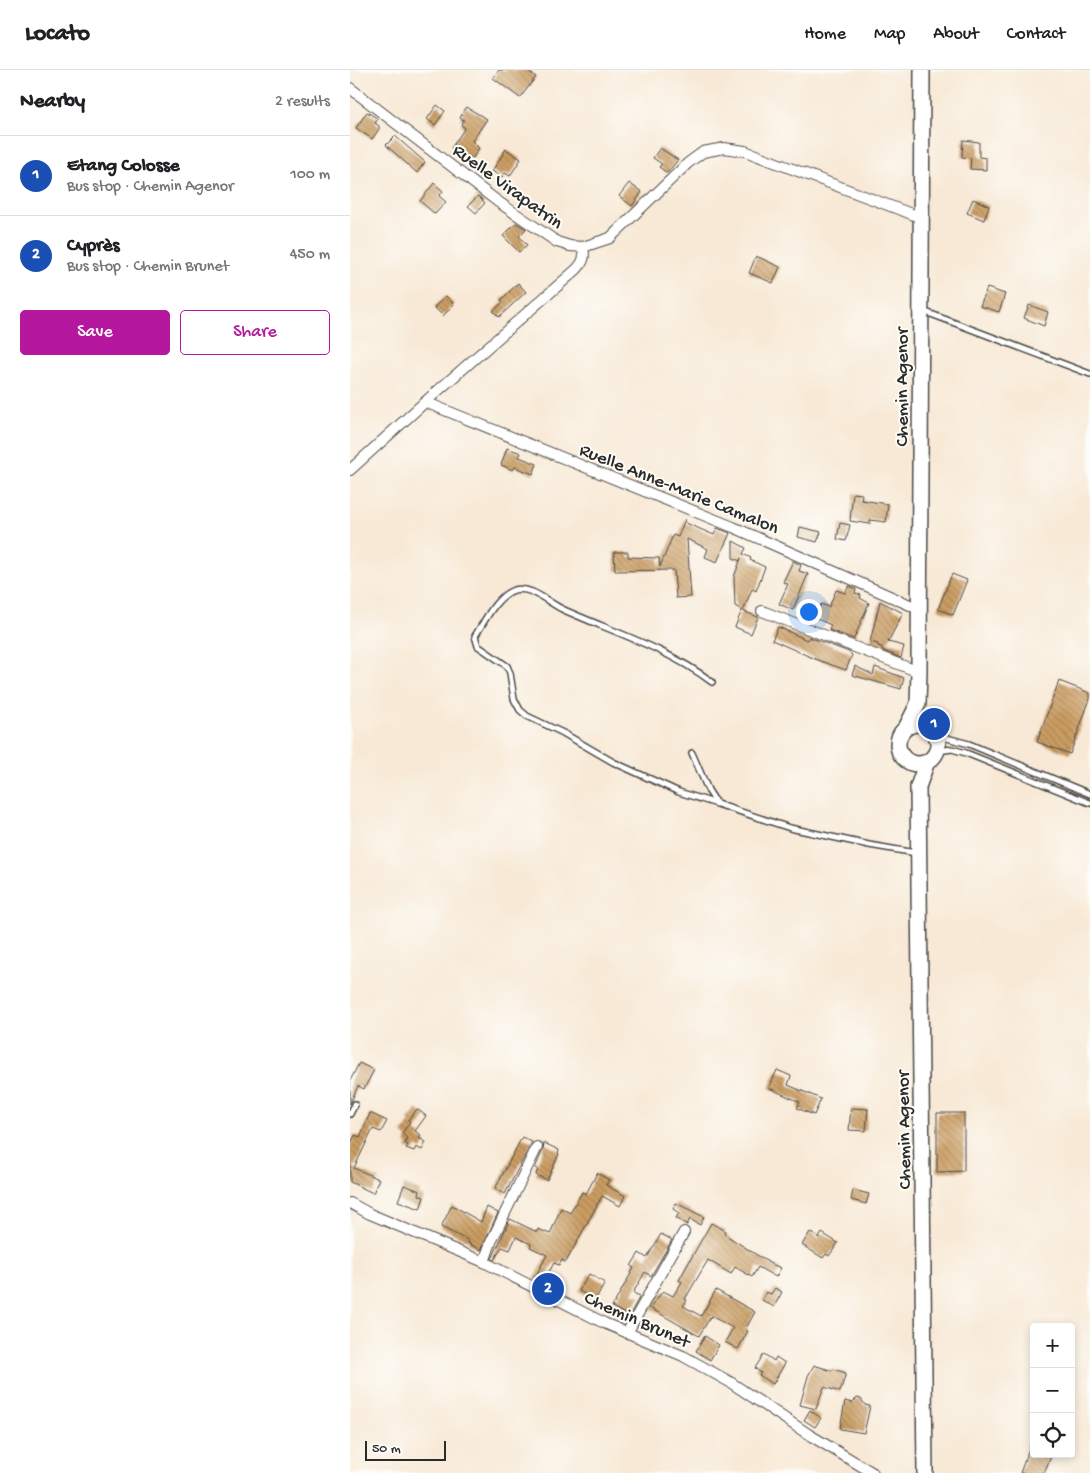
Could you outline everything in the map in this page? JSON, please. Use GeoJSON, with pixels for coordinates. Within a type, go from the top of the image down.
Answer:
{"type":"FeatureCollection","features":[{"type":"Feature","properties":{"kind":"main road","name":"Chemin Agenor"},"geometry":{"type":"LineString","coordinates":[[922,70],[918,704],[906,728],[899,737],[898,749],[904,759],[909,762],[918,788],[925,1473]]}},
{"type":"Feature","properties":{"kind":"main road","name":"Chemin Agenor"},"geometry":{"type":"LineString","coordinates":[[918,704],[939,746],[935,757],[926,764],[918,788]]}},
{"type":"Feature","properties":{"kind":"main road"},"geometry":{"type":"LineString","coordinates":[[906,728],[917,724],[932,730]]}},
{"type":"Feature","properties":{"kind":"main road"},"geometry":{"type":"LineString","coordinates":[[909,762],[920,765],[926,764]]}},
{"type":"Feature","properties":{"kind":"street","name":"Ruelle Virapatrin"},"geometry":{"type":"LineString","coordinates":[[350,88],[497,201],[556,242],[570,246],[583,247],[610,238],[703,152],[724,148],[745,151],[922,218]]}},
{"type":"Feature","properties":{"kind":"street"},"geometry":{"type":"LineString","coordinates":[[350,470],[578,269],[584,262],[583,247]]}},
{"type":"Feature","properties":{"kind":"street","name":"Ruelle Anne-Marie Camalon"},"geometry":{"type":"LineString","coordinates":[[425,402],[733,527],[919,609]]}},
{"type":"Feature","properties":{"kind":"street"},"geometry":{"type":"LineString","coordinates":[[762,611],[919,672]]}},
{"type":"Feature","properties":{"kind":"street"},"geometry":{"type":"LineString","coordinates":[[484,1262],[491,1242],[537,1147]]}},
{"type":"Feature","properties":{"kind":"street","name":"Chemin Brunet"},"geometry":{"type":"LineString","coordinates":[[350,1204],[484,1262],[627,1333],[683,1356],[730,1382],[808,1434],[873,1473]]}},
{"type":"Feature","properties":{"kind":"street"},"geometry":{"type":"LineString","coordinates":[[627,1333],[684,1232]]}},
{"type":"Feature","properties":{"kind":"lane"},"geometry":{"type":"LineString","coordinates":[[920,310],[1090,374]]}},
{"type":"Feature","properties":{"kind":"lane"},"geometry":{"type":"LineString","coordinates":[[712,682],[698,671],[669,654],[561,609],[530,591],[520,589],[504,596],[490,613],[476,636],[478,646],[507,666],[514,699],[520,710],[527,716],[562,733],[613,762],[679,792],[790,828],[869,845],[919,853]]}},
{"type":"Feature","properties":{"kind":"lane"},"geometry":{"type":"LineString","coordinates":[[932,730],[1090,794]]}},
{"type":"Feature","properties":{"kind":"lane"},"geometry":{"type":"LineString","coordinates":[[938,752],[952,749],[966,753],[1090,803]]}},
{"type":"Feature","properties":{"kind":"lane"},"geometry":{"type":"LineString","coordinates":[[692,753],[708,790],[717,804]]}},
{"type":"Feature","properties":{"kind":"lane"},"geometry":{"type":"LineString","coordinates":[[350,1114],[355,1104]]}},
{"type":"Feature","properties":{"kind":"building"},"geometry":{"type":"Polygon","coordinates":[[[499,70],[526,70],[536,77],[520,98],[493,78],[499,70]]]}},
{"type":"Feature","properties":{"kind":"building"},"geometry":{"type":"Polygon","coordinates":[[[437,105],[445,111],[435,125],[427,119],[437,105]]]}},
{"type":"Feature","properties":{"kind":"building"},"geometry":{"type":"Polygon","coordinates":[[[466,107],[487,119],[472,141],[479,148],[473,158],[467,155],[466,157],[451,148],[465,128],[461,125],[464,120],[460,118],[466,107]]]}},
{"type":"Feature","properties":{"kind":"building"},"geometry":{"type":"Polygon","coordinates":[[[367,112],[378,119],[375,123],[379,126],[379,129],[372,139],[356,128],[367,112]]]}},
{"type":"Feature","properties":{"kind":"building"},"geometry":{"type":"Polygon","coordinates":[[[395,136],[425,162],[417,173],[386,145],[395,136]]]}},
{"type":"Feature","properties":{"kind":"building"},"geometry":{"type":"Polygon","coordinates":[[[963,140],[979,142],[979,157],[986,158],[986,170],[970,169],[971,158],[962,157],[963,140]]]}},
{"type":"Feature","properties":{"kind":"building"},"geometry":{"type":"Polygon","coordinates":[[[660,148],[678,160],[667,173],[659,167],[662,164],[653,158],[660,148]]]}},
{"type":"Feature","properties":{"kind":"building"},"geometry":{"type":"Polygon","coordinates":[[[506,149],[521,159],[510,176],[505,173],[502,177],[492,171],[506,149]]]}},
{"type":"Feature","properties":{"kind":"building"},"geometry":{"type":"Polygon","coordinates":[[[434,183],[443,191],[439,196],[446,202],[435,214],[420,201],[434,183]]]}},
{"type":"Feature","properties":{"kind":"building"},"geometry":{"type":"Polygon","coordinates":[[[629,183],[642,192],[632,206],[619,196],[629,183]]]}},
{"type":"Feature","properties":{"kind":"building"},"geometry":{"type":"Polygon","coordinates":[[[478,196],[485,203],[476,213],[468,206],[478,196]]]}},
{"type":"Feature","properties":{"kind":"building"},"geometry":{"type":"Polygon","coordinates":[[[973,199],[989,206],[984,220],[967,213],[973,199]]]}},
{"type":"Feature","properties":{"kind":"building"},"geometry":{"type":"Polygon","coordinates":[[[516,223],[526,229],[519,236],[527,245],[519,252],[503,236],[516,223]]]}},
{"type":"Feature","properties":{"kind":"building"},"geometry":{"type":"Polygon","coordinates":[[[756,256],[780,267],[773,283],[749,273],[756,256]]]}},
{"type":"Feature","properties":{"kind":"building"},"geometry":{"type":"Polygon","coordinates":[[[518,283],[526,292],[499,317],[493,311],[518,283]]]}},
{"type":"Feature","properties":{"kind":"building"},"geometry":{"type":"Polygon","coordinates":[[[987,288],[1005,294],[999,312],[980,306],[987,288]]]}},
{"type":"Feature","properties":{"kind":"building"},"geometry":{"type":"Polygon","coordinates":[[[446,296],[454,304],[443,316],[434,307],[446,296]]]}},
{"type":"Feature","properties":{"kind":"building"},"geometry":{"type":"Polygon","coordinates":[[[1029,305],[1048,312],[1044,326],[1024,318],[1029,305]]]}},
{"type":"Feature","properties":{"kind":"building"},"geometry":{"type":"Polygon","coordinates":[[[507,448],[521,453],[519,457],[537,464],[533,474],[515,467],[513,470],[501,465],[507,448]]]}},
{"type":"Feature","properties":{"kind":"building"},"geometry":{"type":"Polygon","coordinates":[[[853,493],[862,494],[861,500],[888,504],[886,522],[870,520],[870,524],[850,521],[853,493]]]}},
{"type":"Feature","properties":{"kind":"building"},"geometry":{"type":"Polygon","coordinates":[[[685,519],[686,523],[714,535],[717,528],[730,533],[717,562],[705,557],[708,549],[687,539],[691,597],[676,598],[674,570],[615,571],[614,552],[628,552],[628,557],[659,558],[660,567],[673,535],[678,537],[685,519]]]}},
{"type":"Feature","properties":{"kind":"building"},"geometry":{"type":"Polygon","coordinates":[[[840,523],[850,525],[846,541],[837,539],[840,523]]]}},
{"type":"Feature","properties":{"kind":"building"},"geometry":{"type":"Polygon","coordinates":[[[800,527],[821,532],[817,542],[798,537],[800,527]]]}},
{"type":"Feature","properties":{"kind":"building"},"geometry":{"type":"Polygon","coordinates":[[[733,541],[746,548],[743,554],[751,558],[750,560],[765,567],[756,591],[752,589],[743,611],[758,617],[751,634],[735,627],[742,610],[735,606],[734,577],[740,561],[733,558],[733,541]]]}},
{"type":"Feature","properties":{"kind":"building"},"geometry":{"type":"Polygon","coordinates":[[[793,561],[801,565],[799,571],[808,574],[793,610],[779,604],[788,584],[783,582],[793,561]]]}},
{"type":"Feature","properties":{"kind":"building"},"geometry":{"type":"Polygon","coordinates":[[[952,574],[967,580],[953,615],[938,609],[952,574]]]}},
{"type":"Feature","properties":{"kind":"building"},"geometry":{"type":"Polygon","coordinates":[[[849,586],[856,589],[855,593],[861,595],[860,598],[869,603],[854,639],[829,630],[831,625],[815,618],[821,604],[829,607],[836,590],[845,593],[849,586]]]}},
{"type":"Feature","properties":{"kind":"building"},"geometry":{"type":"Polygon","coordinates":[[[880,601],[903,613],[888,642],[904,646],[901,658],[882,650],[882,647],[878,646],[878,644],[870,642],[880,601]]]}},
{"type":"Feature","properties":{"kind":"building"},"geometry":{"type":"Polygon","coordinates":[[[778,627],[807,640],[809,637],[849,652],[852,655],[846,670],[772,640],[778,627]]]}},
{"type":"Feature","properties":{"kind":"building"},"geometry":{"type":"Polygon","coordinates":[[[855,666],[873,675],[875,667],[904,678],[901,689],[852,675],[855,666]]]}},
{"type":"Feature","properties":{"kind":"building"},"geometry":{"type":"Polygon","coordinates":[[[1059,681],[1090,693],[1090,699],[1070,754],[1037,742],[1059,681]]]}},
{"type":"Feature","properties":{"kind":"building"},"geometry":{"type":"Polygon","coordinates":[[[359,1063],[374,1070],[364,1089],[358,1086],[350,1104],[350,1081],[359,1063]]]}},
{"type":"Feature","properties":{"kind":"building"},"geometry":{"type":"Polygon","coordinates":[[[777,1070],[791,1076],[788,1085],[821,1099],[814,1115],[797,1108],[800,1102],[769,1088],[777,1070]]]}},
{"type":"Feature","properties":{"kind":"building"},"geometry":{"type":"Polygon","coordinates":[[[851,1108],[868,1109],[866,1131],[849,1130],[851,1108]]]}},
{"type":"Feature","properties":{"kind":"building"},"geometry":{"type":"Polygon","coordinates":[[[417,1109],[426,1116],[415,1131],[421,1135],[419,1138],[426,1142],[422,1150],[416,1147],[414,1151],[406,1148],[408,1145],[405,1143],[407,1138],[402,1133],[410,1122],[408,1120],[417,1109]]]}},
{"type":"Feature","properties":{"kind":"building"},"geometry":{"type":"Polygon","coordinates":[[[370,1113],[387,1121],[381,1132],[373,1129],[354,1168],[379,1179],[373,1193],[350,1182],[350,1146],[355,1135],[360,1137],[370,1113]]]}},
{"type":"Feature","properties":{"kind":"building"},"geometry":{"type":"Polygon","coordinates":[[[937,1113],[964,1113],[964,1171],[937,1172],[937,1113]]]}},
{"type":"Feature","properties":{"kind":"building"},"geometry":{"type":"Polygon","coordinates":[[[522,1137],[532,1142],[505,1194],[495,1189],[522,1137]]]}},
{"type":"Feature","properties":{"kind":"building"},"geometry":{"type":"Polygon","coordinates":[[[544,1143],[559,1150],[547,1180],[536,1175],[538,1169],[535,1168],[544,1143]]]}},
{"type":"Feature","properties":{"kind":"building"},"geometry":{"type":"Polygon","coordinates":[[[597,1173],[609,1180],[606,1185],[625,1196],[620,1206],[602,1196],[566,1262],[562,1260],[559,1265],[554,1263],[543,1283],[534,1279],[547,1255],[530,1247],[531,1244],[516,1237],[510,1250],[502,1247],[494,1260],[492,1259],[510,1219],[537,1232],[538,1229],[550,1234],[561,1208],[570,1213],[582,1192],[586,1194],[597,1173]]]}},
{"type":"Feature","properties":{"kind":"building"},"geometry":{"type":"Polygon","coordinates":[[[404,1185],[420,1191],[419,1195],[424,1197],[420,1209],[398,1201],[404,1185]]]}},
{"type":"Feature","properties":{"kind":"building"},"geometry":{"type":"Polygon","coordinates":[[[853,1190],[869,1194],[866,1204],[851,1200],[853,1190]]]}},
{"type":"Feature","properties":{"kind":"building"},"geometry":{"type":"Polygon","coordinates":[[[676,1203],[704,1217],[700,1225],[690,1219],[687,1225],[676,1218],[679,1213],[673,1209],[676,1203]]]}},
{"type":"Feature","properties":{"kind":"building"},"geometry":{"type":"Polygon","coordinates":[[[452,1205],[481,1222],[487,1207],[498,1213],[481,1250],[468,1243],[469,1241],[441,1227],[452,1205]]]}},
{"type":"Feature","properties":{"kind":"building"},"geometry":{"type":"Polygon","coordinates":[[[711,1223],[726,1231],[724,1234],[771,1264],[781,1268],[776,1277],[758,1267],[752,1277],[735,1267],[731,1274],[708,1260],[685,1299],[687,1300],[683,1306],[701,1316],[716,1290],[755,1312],[745,1330],[748,1331],[738,1349],[725,1342],[733,1328],[711,1316],[699,1336],[650,1308],[663,1291],[673,1296],[682,1282],[679,1280],[711,1223]]]}},
{"type":"Feature","properties":{"kind":"building"},"geometry":{"type":"Polygon","coordinates":[[[810,1232],[819,1238],[822,1233],[838,1243],[829,1256],[826,1254],[823,1258],[802,1245],[810,1232]]]}},
{"type":"Feature","properties":{"kind":"building"},"geometry":{"type":"Polygon","coordinates":[[[661,1234],[672,1240],[651,1276],[645,1272],[633,1293],[640,1296],[629,1316],[612,1307],[634,1268],[631,1266],[639,1253],[647,1258],[661,1234]]]}},
{"type":"Feature","properties":{"kind":"building"},"geometry":{"type":"Polygon","coordinates":[[[589,1274],[605,1283],[595,1300],[579,1291],[589,1274]]]}},
{"type":"Feature","properties":{"kind":"building"},"geometry":{"type":"Polygon","coordinates":[[[775,1288],[782,1292],[774,1307],[762,1300],[766,1292],[771,1294],[775,1288]]]}},
{"type":"Feature","properties":{"kind":"building"},"geometry":{"type":"Polygon","coordinates":[[[705,1336],[719,1345],[710,1360],[696,1351],[705,1336]]]}},
{"type":"Feature","properties":{"kind":"building"},"geometry":{"type":"Polygon","coordinates":[[[764,1354],[774,1361],[776,1357],[785,1363],[773,1384],[759,1375],[761,1373],[755,1368],[764,1354]]]}},
{"type":"Feature","properties":{"kind":"building"},"geometry":{"type":"Polygon","coordinates":[[[814,1365],[846,1373],[840,1392],[824,1387],[816,1409],[800,1405],[808,1376],[814,1365]]]}},
{"type":"Feature","properties":{"kind":"building"},"geometry":{"type":"Polygon","coordinates":[[[857,1398],[861,1399],[865,1405],[870,1406],[864,1433],[840,1429],[845,1401],[852,1403],[857,1398]]]}},
{"type":"Feature","properties":{"kind":"building"},"geometry":{"type":"Polygon","coordinates":[[[810,1410],[821,1418],[815,1427],[804,1420],[810,1410]]]}},
{"type":"Feature","properties":{"kind":"building"},"geometry":{"type":"Polygon","coordinates":[[[1030,1446],[1030,1458],[1050,1458],[1044,1473],[1020,1473],[1030,1446]]]}},
{"type":"Feature","properties":{"kind":"place","name":"Etang Colosse"},"geometry":{"type":"Point","coordinates":[934,724]}},
{"type":"Feature","properties":{"kind":"place","name":"Cyprès"},"geometry":{"type":"Point","coordinates":[548,1289]}}]}
